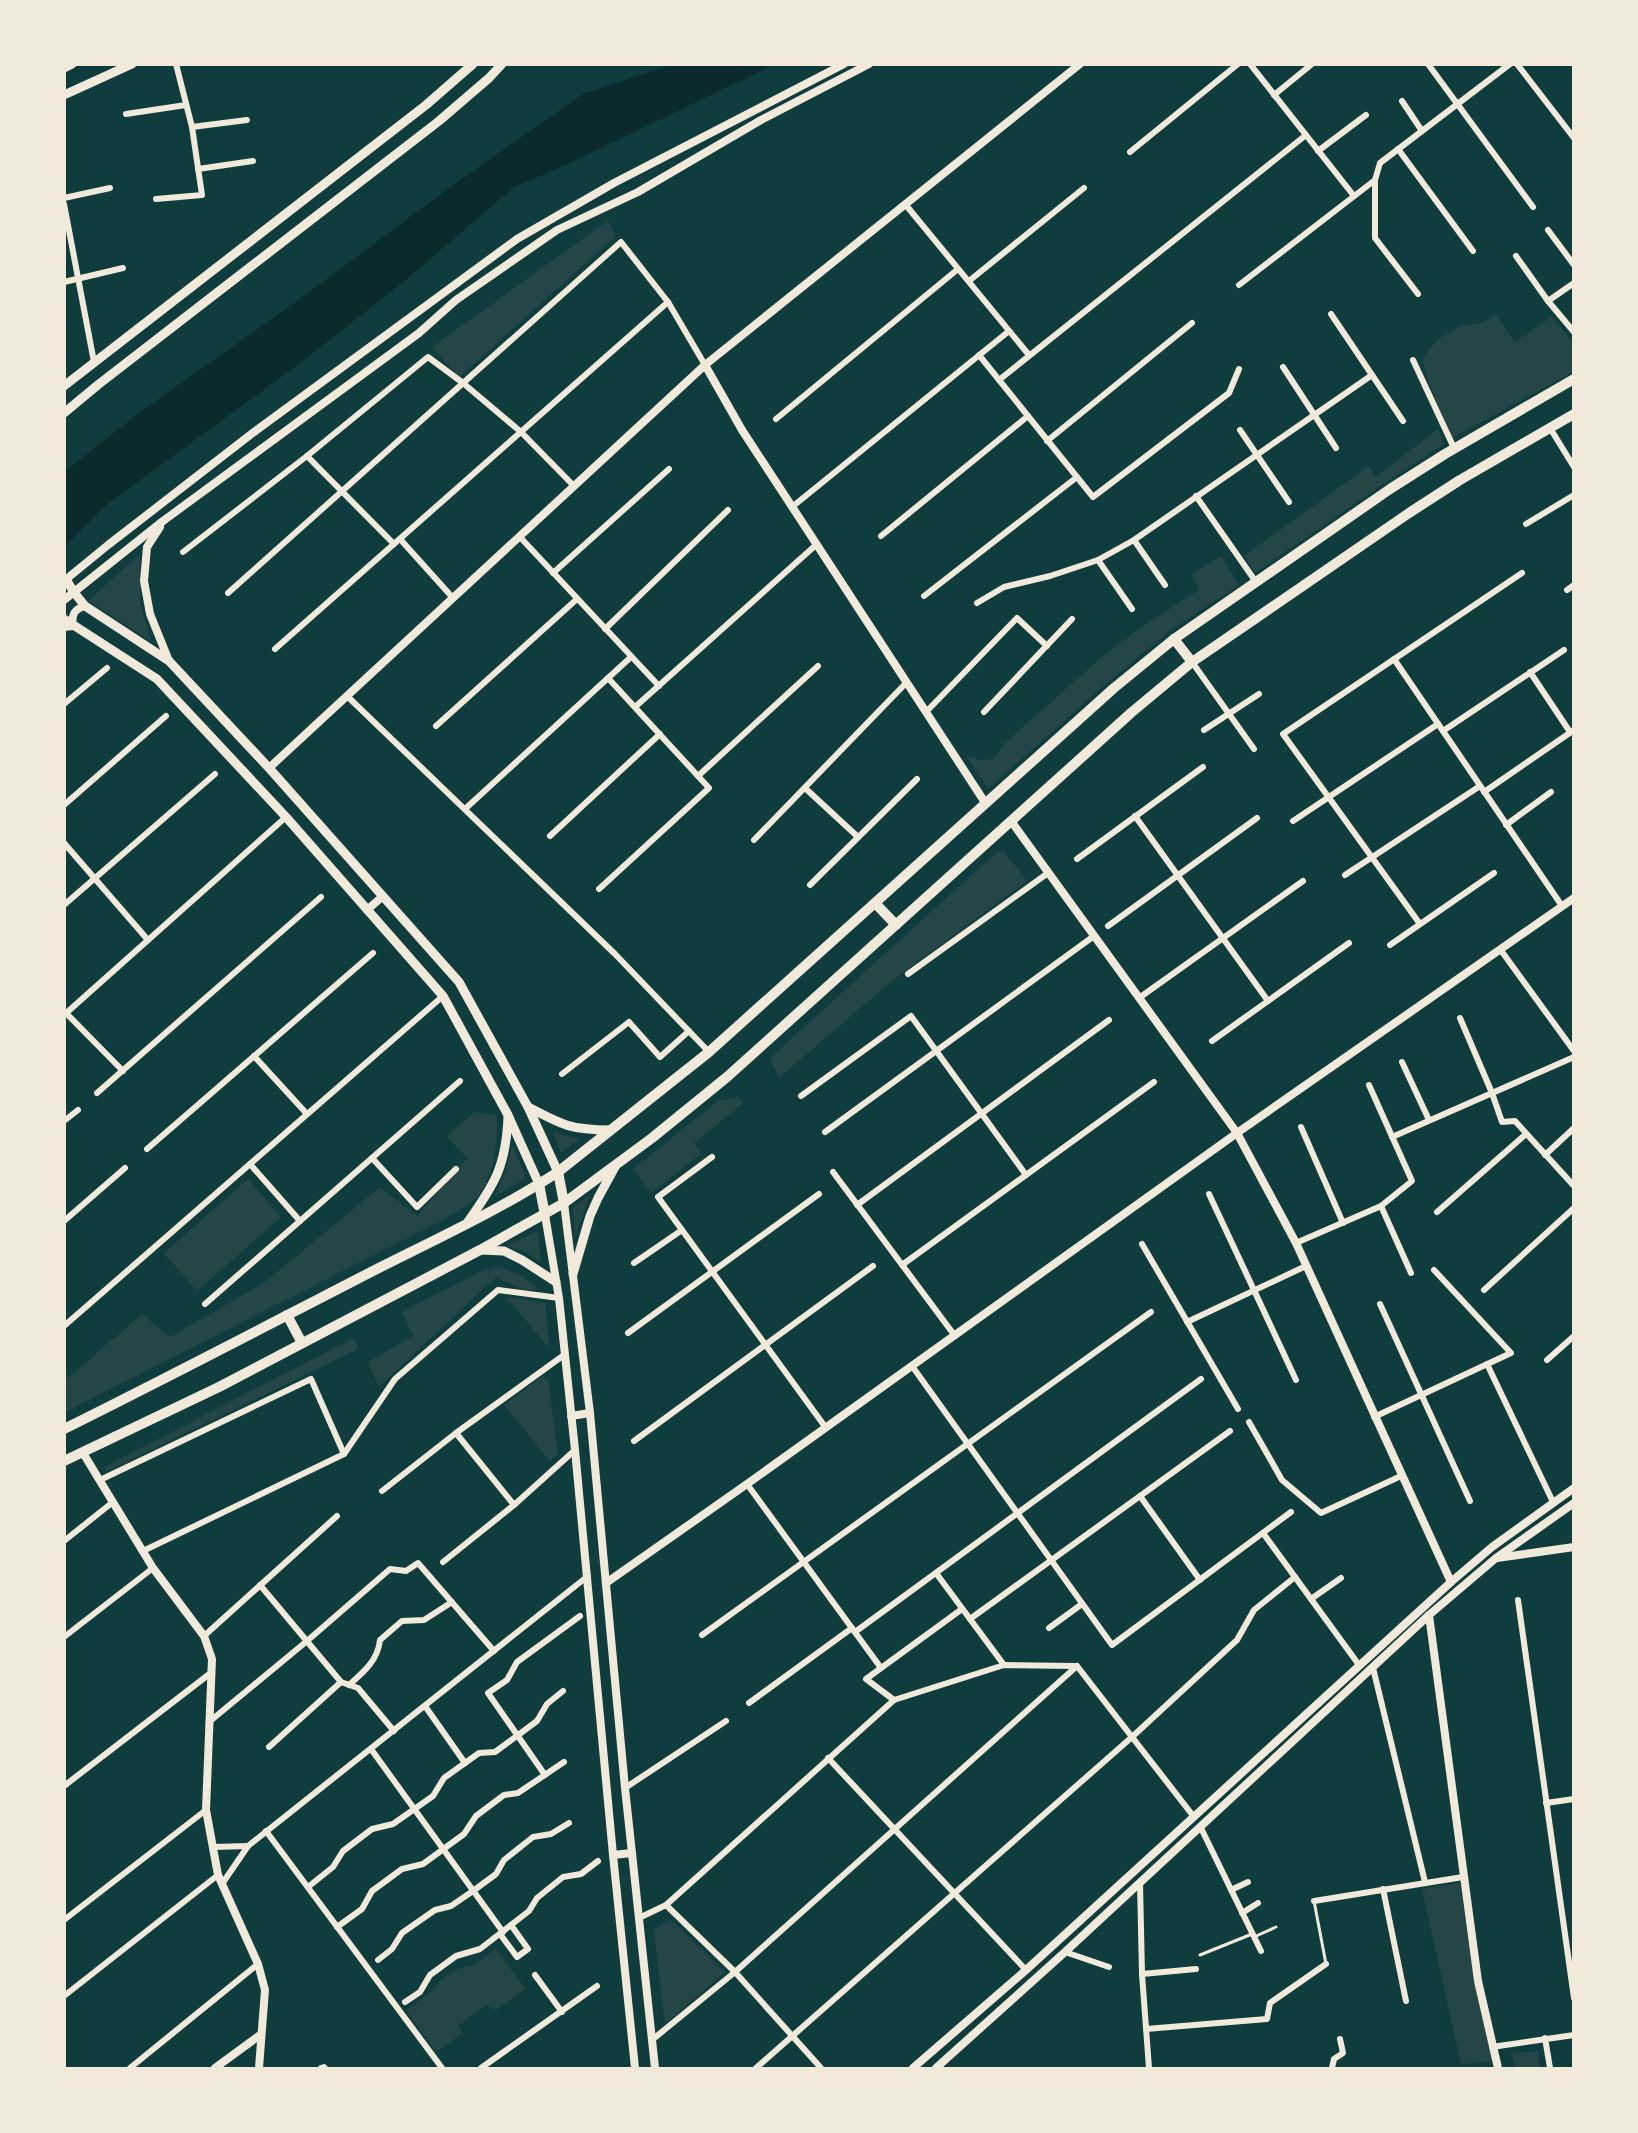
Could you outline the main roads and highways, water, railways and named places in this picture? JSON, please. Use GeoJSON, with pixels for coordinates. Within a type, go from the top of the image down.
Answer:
{"type":"FeatureCollection","features":[{"type":"Feature","properties":{"kind":"main road"},"geometry":{"type":"LineString","coordinates":[[64,68],[72,64]]}},
{"type":"Feature","properties":{"kind":"main road"},"geometry":{"type":"LineString","coordinates":[[64,94],[132,64]]}},
{"type":"Feature","properties":{"kind":"main road"},"geometry":{"type":"LineString","coordinates":[[64,386],[426,105],[473,64]]}},
{"type":"Feature","properties":{"kind":"main road"},"geometry":{"type":"LineString","coordinates":[[64,413],[106,378],[439,121],[502,64]]}},
{"type":"Feature","properties":{"kind":"main road"},"geometry":{"type":"LineString","coordinates":[[64,1429],[205,1359],[558,1172],[709,1052],[1114,688],[1174,639],[1390,489],[1454,448],[1574,380]]}},
{"type":"Feature","properties":{"kind":"main road"},"geometry":{"type":"LineString","coordinates":[[64,1461],[219,1387],[480,1250],[564,1203],[727,1077],[1132,712],[1192,662],[1408,513],[1574,414]]}},
{"type":"Feature","properties":{"kind":"main road"},"geometry":{"type":"LineString","coordinates":[[65,580],[85,606],[169,661],[269,768],[459,982],[528,1107],[558,1172],[564,1203]]}},
{"type":"Feature","properties":{"kind":"main road"},"geometry":{"type":"LineString","coordinates":[[64,619],[69,626],[157,679],[286,817],[443,996],[508,1115],[539,1184],[545,1215]]}},
{"type":"Feature","properties":{"kind":"main road"},"geometry":{"type":"LineString","coordinates":[[1174,639],[1192,662]]}},
{"type":"Feature","properties":{"kind":"main road"},"geometry":{"type":"LineString","coordinates":[[876,904],[896,925]]}},
{"type":"Feature","properties":{"kind":"main road"},"geometry":{"type":"LineString","coordinates":[[528,1107],[562,1125],[582,1130],[610,1130]]}},
{"type":"Feature","properties":{"kind":"main road"},"geometry":{"type":"LineString","coordinates":[[467,1222],[492,1188],[501,1165],[507,1139],[508,1115]]}},
{"type":"Feature","properties":{"kind":"main road"},"geometry":{"type":"LineString","coordinates":[[573,1274],[594,1207],[616,1165]]}},
{"type":"Feature","properties":{"kind":"main road"},"geometry":{"type":"LineString","coordinates":[[480,1250],[504,1251],[531,1265],[555,1282]]}},
{"type":"Feature","properties":{"kind":"main road"},"geometry":{"type":"LineString","coordinates":[[287,1315],[302,1343]]}}]}
